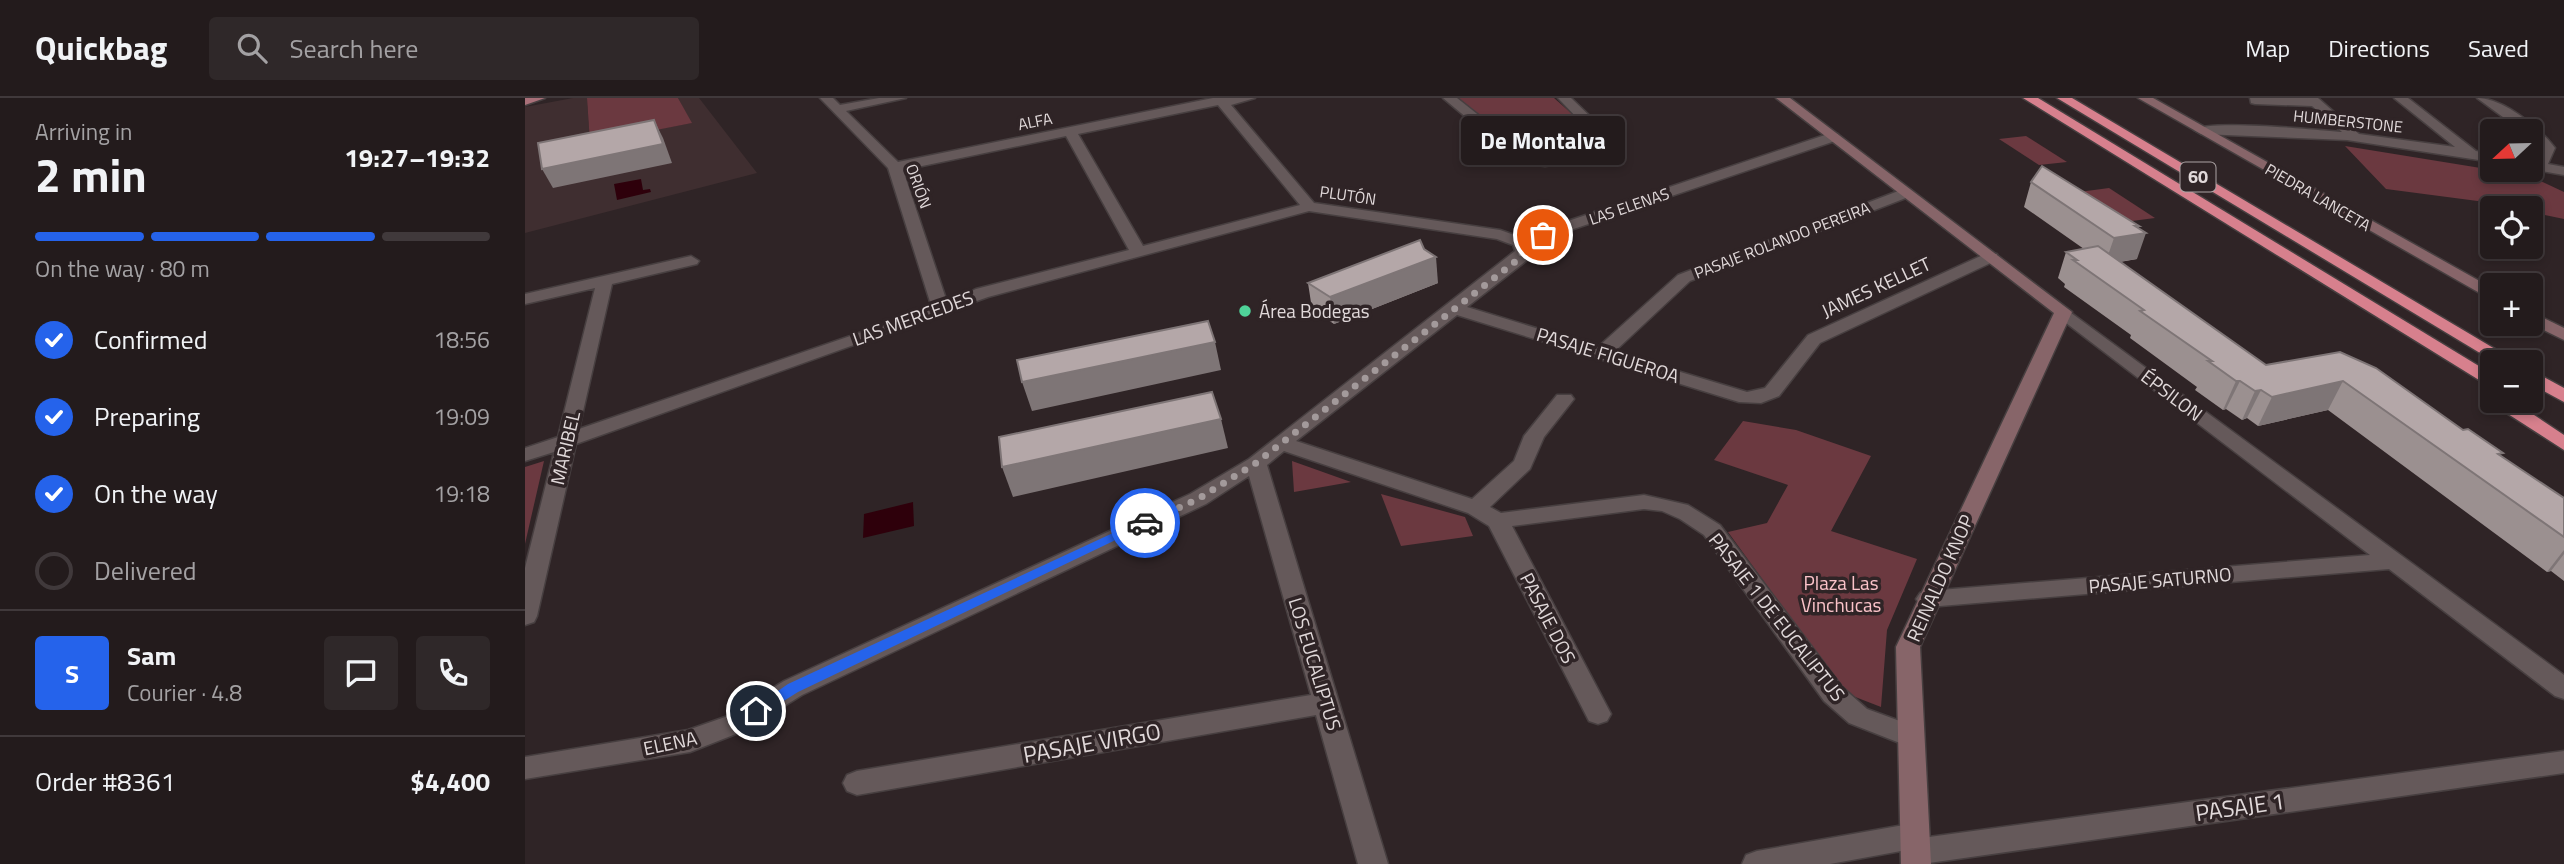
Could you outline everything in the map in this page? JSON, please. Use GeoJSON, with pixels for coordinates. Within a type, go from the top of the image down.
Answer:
{"type":"FeatureCollection","features":[{"type":"Feature","properties":{"kind":"highway","name":"60"},"geometry":{"type":"LineString","coordinates":[[2029,98],[2480,374]]}},
{"type":"Feature","properties":{"kind":"highway","name":"60"},"geometry":{"type":"LineString","coordinates":[[2063,98],[2496,350]]}},
{"type":"Feature","properties":{"kind":"highway","name":"60"},"geometry":{"type":"LineString","coordinates":[[2332,256],[2488,350]]}},
{"type":"Feature","properties":{"kind":"highway","name":"60"},"geometry":{"type":"LineString","coordinates":[[2297,260],[2480,386]]}},
{"type":"Feature","properties":{"kind":"highway"},"geometry":{"type":"LineString","coordinates":[[2543,379],[2564,390]]}},
{"type":"Feature","properties":{"kind":"highway"},"geometry":{"type":"LineString","coordinates":[[2543,381],[2564,396]]}},
{"type":"Feature","properties":{"kind":"highway"},"geometry":{"type":"LineString","coordinates":[[2519,413],[2564,444]]}},
{"type":"Feature","properties":{"kind":"highway"},"geometry":{"type":"LineString","coordinates":[[2541,413],[2564,427]]}},
{"type":"Feature","properties":{"kind":"main road"},"geometry":{"type":"LineString","coordinates":[[525,100],[539,98]]}},
{"type":"Feature","properties":{"kind":"street","name":"ORIÓN"},"geometry":{"type":"LineString","coordinates":[[826,98],[895,167],[941,310]]}},
{"type":"Feature","properties":{"kind":"street"},"geometry":{"type":"LineString","coordinates":[[838,109],[900,98]]}},
{"type":"Feature","properties":{"kind":"street","name":"ALFA"},"geometry":{"type":"LineString","coordinates":[[895,167],[1222,100],[1249,98]]}},
{"type":"Feature","properties":{"kind":"street"},"geometry":{"type":"LineString","coordinates":[[1449,98],[1526,160],[1537,162],[1590,156],[1610,149],[1612,144],[1564,98]]}},
{"type":"Feature","properties":{"kind":"street","name":"ÉPSILON"},"geometry":{"type":"LineString","coordinates":[[1782,98],[2564,689]]}},
{"type":"Feature","properties":{"kind":"street","name":"PIEDRA LANCETA"},"geometry":{"type":"LineString","coordinates":[[2144,98],[2480,288]]}},
{"type":"Feature","properties":{"kind":"street"},"geometry":{"type":"LineString","coordinates":[[2400,98],[2473,154]]}},
{"type":"Feature","properties":{"kind":"street"},"geometry":{"type":"LineString","coordinates":[[2483,98],[2513,119]]}},
{"type":"Feature","properties":{"kind":"street","name":"PLUTÓN"},"geometry":{"type":"LineString","coordinates":[[1222,100],[1309,207],[1500,235],[1520,243]]}},
{"type":"Feature","properties":{"kind":"street"},"geometry":{"type":"LineString","coordinates":[[2255,100],[2313,100],[2354,136]]}},
{"type":"Feature","properties":{"kind":"street","name":"HUMBERSTONE"},"geometry":{"type":"LineString","coordinates":[[2200,130],[2354,136],[2480,155]]}},
{"type":"Feature","properties":{"kind":"street"},"geometry":{"type":"LineString","coordinates":[[1070,131],[1137,250]]}},
{"type":"Feature","properties":{"kind":"street","name":"LAS ELENAS"},"geometry":{"type":"LineString","coordinates":[[1520,243],[1833,137]]}},
{"type":"Feature","properties":{"kind":"street"},"geometry":{"type":"LineString","coordinates":[[2543,167],[2564,171]]}},
{"type":"Feature","properties":{"kind":"street","name":"PASAJE ROLANDO PEREIRA"},"geometry":{"type":"LineString","coordinates":[[1602,353],[1684,278],[1906,193]]}},
{"type":"Feature","properties":{"kind":"street","name":"LAS MERCEDES"},"geometry":{"type":"LineString","coordinates":[[525,455],[941,310],[982,293],[1137,250],[1309,207]]}},
{"type":"Feature","properties":{"kind":"street"},"geometry":{"type":"LineString","coordinates":[[1256,463],[1520,258],[1523,250],[1520,243]]}},
{"type":"Feature","properties":{"kind":"street","name":"JAMES KELLET"},"geometry":{"type":"LineString","coordinates":[[1761,397],[1772,392],[1814,339],[1991,257]]}},
{"type":"Feature","properties":{"kind":"street"},"geometry":{"type":"LineString","coordinates":[[525,299],[691,261]]}},
{"type":"Feature","properties":{"kind":"street","name":"MARIBEL"},"geometry":{"type":"LineString","coordinates":[[525,616],[605,280]]}},
{"type":"Feature","properties":{"kind":"street","name":"PASAJE FIGUEROA"},"geometry":{"type":"LineString","coordinates":[[1455,309],[1746,398],[1761,397]]}},
{"type":"Feature","properties":{"kind":"street","name":"REINALDO KNOP"},"geometry":{"type":"LineString","coordinates":[[1915,851],[1908,647],[2063,312]]}},
{"type":"Feature","properties":{"kind":"street"},"geometry":{"type":"LineString","coordinates":[[2543,324],[2564,335]]}},
{"type":"Feature","properties":{"kind":"street"},"geometry":{"type":"LineString","coordinates":[[1476,508],[1523,464],[1534,436],[1564,399]]}},
{"type":"Feature","properties":{"kind":"street"},"geometry":{"type":"LineString","coordinates":[[1281,443],[1476,508],[1498,521]]}},
{"type":"Feature","properties":{"kind":"street","name":"LOS EUCALIPTUS"},"geometry":{"type":"LineString","coordinates":[[1256,463],[1373,864]]}},
{"type":"Feature","properties":{"kind":"street","name":"ELENA"},"geometry":{"type":"LineString","coordinates":[[525,768],[690,741],[737,723],[793,688],[1198,499],[1256,463]]}},
{"type":"Feature","properties":{"kind":"street","name":"PASAJE 1 DE EUCALIPTUS"},"geometry":{"type":"LineString","coordinates":[[1498,521],[1644,502],[1667,503],[1688,512],[1712,530],[1833,694],[1858,716],[1910,736]]}},
{"type":"Feature","properties":{"kind":"street","name":"PASAJE DOS"},"geometry":{"type":"LineString","coordinates":[[1498,521],[1598,715]]}},
{"type":"Feature","properties":{"kind":"street","name":"PASAJE SATURNO"},"geometry":{"type":"LineString","coordinates":[[1928,599],[2392,561]]}},
{"type":"Feature","properties":{"kind":"street","name":"PASAJE VIRGO"},"geometry":{"type":"LineString","coordinates":[[857,783],[1326,704]]}},
{"type":"Feature","properties":{"kind":"street","name":"PASAJE 1"},"geometry":{"type":"LineString","coordinates":[[1757,864],[1915,851],[2564,762]]}},
{"type":"Feature","properties":{"kind":"shaded area"},"geometry":{"type":"Polygon","coordinates":[[[587,98],[590,142],[691,123],[678,98],[699,98],[757,173],[525,233],[525,107],[587,98]]]}},
{"type":"Feature","properties":{"kind":"shaded area"},"geometry":{"type":"Polygon","coordinates":[[[641,179],[643,190],[650,189],[651,192],[617,200],[614,184],[641,179]]]}},
{"type":"Feature","properties":{"kind":"shaded area"},"geometry":{"type":"Polygon","coordinates":[[[913,502],[914,526],[863,538],[864,514],[913,502]]]}},
{"type":"Feature","properties":{"kind":"green space"},"geometry":{"type":"Polygon","coordinates":[[[587,98],[678,98],[692,123],[590,143],[587,98]]]}},
{"type":"Feature","properties":{"kind":"green space"},"geometry":{"type":"Polygon","coordinates":[[[1458,98],[1554,98],[1605,143],[1600,149],[1543,158],[1527,155],[1458,98]]]}},
{"type":"Feature","properties":{"kind":"green space"},"geometry":{"type":"Polygon","coordinates":[[[2026,136],[2067,162],[2039,165],[1999,139],[2026,136]]]}},
{"type":"Feature","properties":{"kind":"green space"},"geometry":{"type":"Polygon","coordinates":[[[2345,146],[2480,168],[2480,182],[2543,182],[2564,192],[2564,219],[2543,215],[2543,196],[2480,196],[2480,201],[2386,189],[2345,146]]]}},
{"type":"Feature","properties":{"kind":"green space"},"geometry":{"type":"Polygon","coordinates":[[[2109,188],[2155,218],[2124,222],[2079,192],[2109,188]]]}},
{"type":"Feature","properties":{"kind":"green space","name":"Plaza Las Vinchucas"},"geometry":{"type":"Polygon","coordinates":[[[1743,421],[1796,430],[1871,456],[1831,531],[1917,559],[1887,630],[1881,707],[1845,693],[1728,532],[1767,523],[1788,485],[1714,460],[1743,421]]]}},
{"type":"Feature","properties":{"kind":"green space"},"geometry":{"type":"Polygon","coordinates":[[[544,461],[525,544],[525,467],[544,461]]]}},
{"type":"Feature","properties":{"kind":"green space"},"geometry":{"type":"Polygon","coordinates":[[[1292,461],[1351,482],[1294,492],[1292,461]]]}},
{"type":"Feature","properties":{"kind":"green space"},"geometry":{"type":"Polygon","coordinates":[[[1381,494],[1465,517],[1473,536],[1401,546],[1381,494]]]}},
{"type":"Feature","properties":{"kind":"building"},"geometry":{"type":"Polygon","coordinates":[[[654,120],[663,144],[542,169],[538,143],[654,120]]]}},
{"type":"Feature","properties":{"kind":"building"},"geometry":{"type":"Polygon","coordinates":[[[2042,166],[2146,233],[2114,238],[2031,182],[2042,166]]]}},
{"type":"Feature","properties":{"kind":"building"},"geometry":{"type":"Polygon","coordinates":[[[1420,240],[1424,249],[1436,257],[1330,297],[1308,283],[1420,240]]]}},
{"type":"Feature","properties":{"kind":"building"},"geometry":{"type":"Polygon","coordinates":[[[2098,246],[2266,365],[2340,352],[2376,368],[2463,430],[2468,429],[2503,453],[2498,454],[2564,498],[2564,537],[2343,381],[2272,397],[2236,381],[2140,311],[2144,310],[2073,260],[2077,260],[2066,252],[2098,246]]]}},
{"type":"Feature","properties":{"kind":"building"},"geometry":{"type":"Polygon","coordinates":[[[1208,321],[1215,342],[1022,382],[1017,360],[1208,321]]]}},
{"type":"Feature","properties":{"kind":"building"},"geometry":{"type":"Polygon","coordinates":[[[1212,392],[1221,419],[1002,467],[999,437],[1212,392]]]}},
{"type":"Feature","properties":{"kind":"way so far"},"geometry":{"type":"LineString","coordinates":[[1145,523],[1198,499],[1256,463],[1520,258],[1523,250],[1520,243],[1543,235]]}},
{"type":"Feature","properties":{"kind":"place","name":"De Montalva"},"geometry":{"type":"Point","coordinates":[1543,235]}},
{"type":"Feature","properties":{"kind":"place","name":"Área Bodegas"},"geometry":{"type":"Point","coordinates":[1245,311]}},
{"type":"Feature","properties":{"kind":"route"},"geometry":{"type":"LineString","coordinates":[[756,711],[793,688],[1145,523]]}}]}
